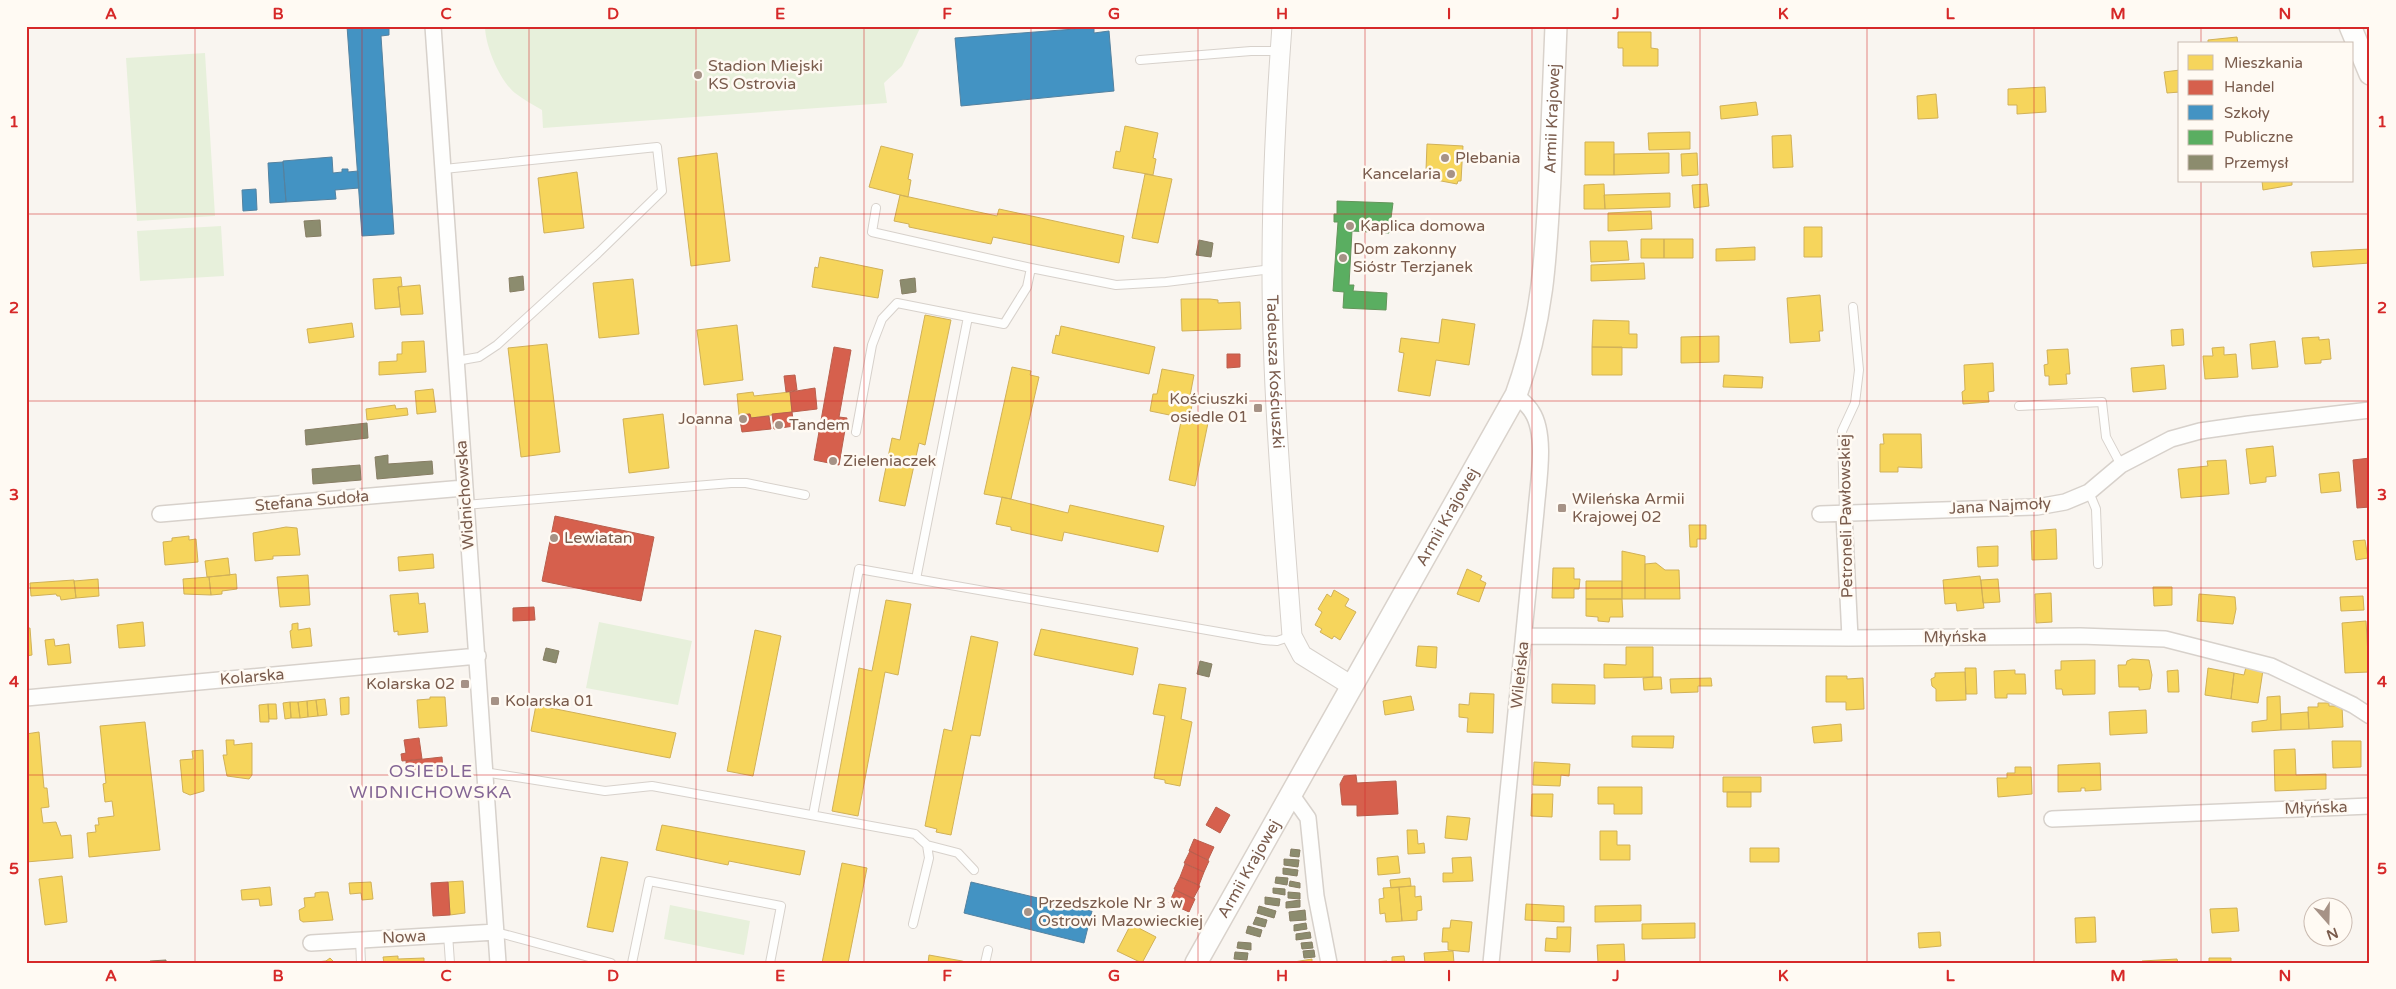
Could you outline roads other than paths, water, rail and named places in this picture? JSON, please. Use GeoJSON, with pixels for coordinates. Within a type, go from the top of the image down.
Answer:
{"type":"FeatureCollection","features":[{"type":"Feature","properties":{"kind":"main road","name":"Armii Krajowej"},"geometry":{"type":"LineString","coordinates":[[1196,963],[1516,395],[1530,358],[1541,307],[1547,245],[1556,26]]}},
{"type":"Feature","properties":{"kind":"main road"},"geometry":{"type":"LineString","coordinates":[[2350,26],[2370,74]]}},
{"type":"Feature","properties":{"kind":"street","name":"Widnichowska"},"geometry":{"type":"LineString","coordinates":[[433,26],[498,963]]}},
{"type":"Feature","properties":{"kind":"street","name":"Tadeusza Kościuszki"},"geometry":{"type":"LineString","coordinates":[[1282,26],[1272,269],[1282,503],[1292,636],[1302,655],[1352,686]]}},
{"type":"Feature","properties":{"kind":"street","name":"Wileńska"},"geometry":{"type":"LineString","coordinates":[[1491,963],[1536,511],[1540,440],[1537,424],[1531,411],[1516,395]]}},
{"type":"Feature","properties":{"kind":"street","name":"Jana Najmoły"},"geometry":{"type":"LineString","coordinates":[[1820,514],[2037,507],[2064,502],[2089,492],[2121,465],[2171,439],[2200,431],[2370,410]]}},
{"type":"Feature","properties":{"kind":"street","name":"Stefana Sudoła"},"geometry":{"type":"LineString","coordinates":[[160,514],[464,488]]}},
{"type":"Feature","properties":{"kind":"street","name":"Petroneli Pawłowskiej"},"geometry":{"type":"LineString","coordinates":[[1844,514],[1850,638]]}},
{"type":"Feature","properties":{"kind":"street","name":"Młyńska"},"geometry":{"type":"LineString","coordinates":[[1524,636],[1850,638],[2080,636],[2166,639],[2271,666],[2353,705],[2370,716]]}},
{"type":"Feature","properties":{"kind":"street","name":"Kolarska"},"geometry":{"type":"LineString","coordinates":[[26,698],[478,656]]}},
{"type":"Feature","properties":{"kind":"street"},"geometry":{"type":"LineString","coordinates":[[1291,794],[1308,818],[1316,896],[1329,963]]}},
{"type":"Feature","properties":{"kind":"street","name":"Młyńska"},"geometry":{"type":"LineString","coordinates":[[2052,818],[2370,806]]}},
{"type":"Feature","properties":{"kind":"street","name":"Nowa"},"geometry":{"type":"LineString","coordinates":[[311,942],[496,932]]}},
{"type":"Feature","properties":{"kind":"lane"},"geometry":{"type":"LineString","coordinates":[[1140,60],[1250,51],[1280,51]]}},
{"type":"Feature","properties":{"kind":"lane"},"geometry":{"type":"LineString","coordinates":[[444,169],[656,147],[662,191],[598,253],[496,345],[479,357],[456,361]]}},
{"type":"Feature","properties":{"kind":"lane"},"geometry":{"type":"LineString","coordinates":[[876,208],[872,232],[1116,285],[1166,282],[1272,269]]}},
{"type":"Feature","properties":{"kind":"lane"},"geometry":{"type":"LineString","coordinates":[[856,432],[872,345],[882,319],[897,303],[1004,324],[1027,287],[1032,268]]}},
{"type":"Feature","properties":{"kind":"lane","name":"Petroneli Pawłowskiej"},"geometry":{"type":"LineString","coordinates":[[1844,514],[1842,431],[1855,403],[1859,370],[1853,307]]}},
{"type":"Feature","properties":{"kind":"lane"},"geometry":{"type":"LineString","coordinates":[[916,579],[968,317]]}},
{"type":"Feature","properties":{"kind":"lane"},"geometry":{"type":"LineString","coordinates":[[2019,406],[2102,402],[2106,437],[2121,465]]}},
{"type":"Feature","properties":{"kind":"lane"},"geometry":{"type":"LineString","coordinates":[[465,505],[732,483],[746,483],[805,495]]}},
{"type":"Feature","properties":{"kind":"lane"},"geometry":{"type":"LineString","coordinates":[[2089,492],[2096,509],[2098,564]]}},
{"type":"Feature","properties":{"kind":"lane"},"geometry":{"type":"LineString","coordinates":[[813,815],[859,569],[1264,640],[1277,641],[1292,636]]}},
{"type":"Feature","properties":{"kind":"lane"},"geometry":{"type":"LineString","coordinates":[[484,772],[605,791],[652,786],[915,834],[927,845],[958,853],[974,870]]}},
{"type":"Feature","properties":{"kind":"lane"},"geometry":{"type":"LineString","coordinates":[[913,924],[929,858],[927,845]]}},
{"type":"Feature","properties":{"kind":"lane"},"geometry":{"type":"LineString","coordinates":[[632,963],[649,880],[781,906],[770,963]]}},
{"type":"Feature","properties":{"kind":"lane"},"geometry":{"type":"LineString","coordinates":[[496,932],[611,963]]}},
{"type":"Feature","properties":{"kind":"lane"},"geometry":{"type":"LineString","coordinates":[[448,934],[450,963]]}},
{"type":"Feature","properties":{"kind":"lane"},"geometry":{"type":"LineString","coordinates":[[360,940],[361,963]]}},
{"type":"Feature","properties":{"kind":"lane"},"geometry":{"type":"LineString","coordinates":[[985,963],[988,950]]}},
{"type":"Feature","properties":{"kind":"place","name":"Stadion Miejski KS Ostrovia"},"geometry":{"type":"Point","coordinates":[698,75]}},
{"type":"Feature","properties":{"kind":"place","name":"Plebania"},"geometry":{"type":"Point","coordinates":[1445,158]}},
{"type":"Feature","properties":{"kind":"place","name":"Kancelaria"},"geometry":{"type":"Point","coordinates":[1451,174]}},
{"type":"Feature","properties":{"kind":"place","name":"Kaplica domowa"},"geometry":{"type":"Point","coordinates":[1350,226]}},
{"type":"Feature","properties":{"kind":"place","name":"Dom zakonny Sióstr Terzjanek"},"geometry":{"type":"Point","coordinates":[1343,258]}},
{"type":"Feature","properties":{"kind":"place","name":"Kościuszki osiedle 01"},"geometry":{"type":"Point","coordinates":[1258,408]}},
{"type":"Feature","properties":{"kind":"place","name":"Joanna"},"geometry":{"type":"Point","coordinates":[743,419]}},
{"type":"Feature","properties":{"kind":"place","name":"Tandem"},"geometry":{"type":"Point","coordinates":[779,425]}},
{"type":"Feature","properties":{"kind":"place","name":"Zieleniaczek"},"geometry":{"type":"Point","coordinates":[833,461]}},
{"type":"Feature","properties":{"kind":"place","name":"Wileńska Armii Krajowej 02"},"geometry":{"type":"Point","coordinates":[1562,508]}},
{"type":"Feature","properties":{"kind":"place","name":"Lewiatan"},"geometry":{"type":"Point","coordinates":[554,538]}},
{"type":"Feature","properties":{"kind":"place","name":"Kolarska 02"},"geometry":{"type":"Point","coordinates":[465,684]}},
{"type":"Feature","properties":{"kind":"place","name":"Kolarska 01"},"geometry":{"type":"Point","coordinates":[495,701]}},
{"type":"Feature","properties":{"kind":"place","name":"Przedszkole Nr 3 w Ostrowi Mazowieckiej"},"geometry":{"type":"Point","coordinates":[1028,912]}},
{"type":"Feature","properties":{"kind":"district","name":"OSIEDLE WIDNICHOWSKA"},"geometry":{"type":"Point","coordinates":[431,781]}}]}
